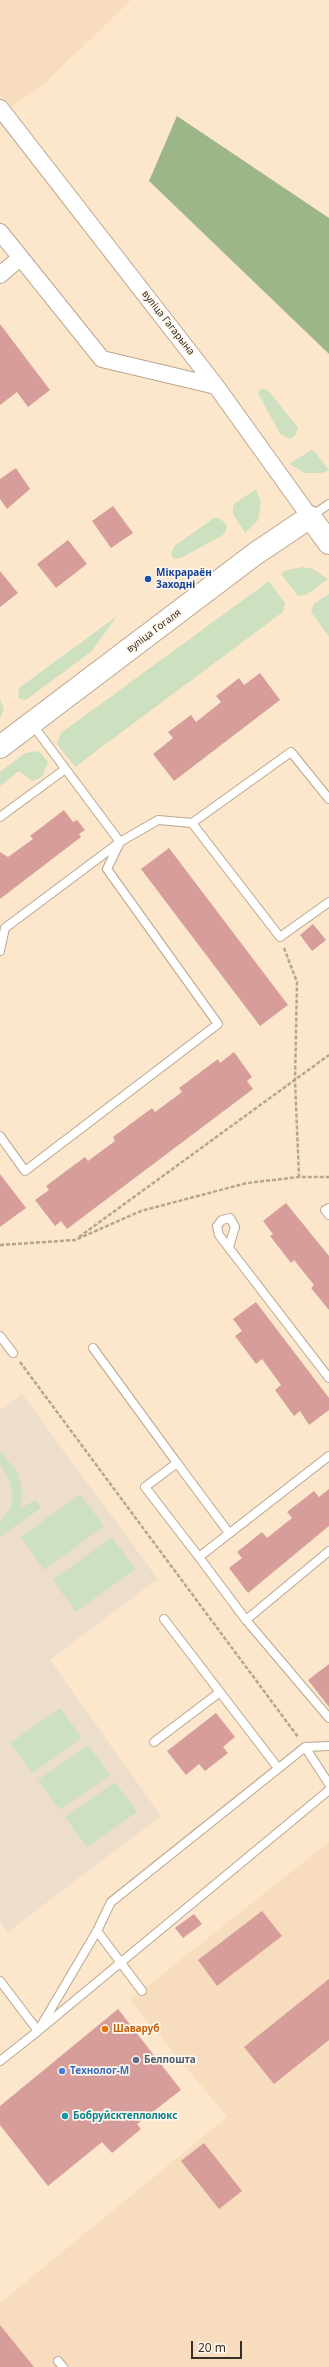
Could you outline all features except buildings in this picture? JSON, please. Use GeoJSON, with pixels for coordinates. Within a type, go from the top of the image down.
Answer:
{"type":"FeatureCollection","features":[{"type":"Feature","properties":{"kind":"main road","name":"вуліца Гагарына"},"geometry":{"type":"LineString","coordinates":[[310,517],[329,543]]}},
{"type":"Feature","properties":{"kind":"main road","name":"вуліца Гогаля"},"geometry":{"type":"LineString","coordinates":[[0,747],[256,554],[310,517]]}},
{"type":"Feature","properties":{"kind":"street","name":"вуліца Гагарына"},"geometry":{"type":"LineString","coordinates":[[0,108],[216,386],[310,517]]}},
{"type":"Feature","properties":{"kind":"street"},"geometry":{"type":"LineString","coordinates":[[0,232],[102,359],[216,386]]}},
{"type":"Feature","properties":{"kind":"street"},"geometry":{"type":"LineString","coordinates":[[0,275],[20,258]]}},
{"type":"Feature","properties":{"kind":"lane"},"geometry":{"type":"LineString","coordinates":[[310,517],[329,504]]}},
{"type":"Feature","properties":{"kind":"lane"},"geometry":{"type":"LineString","coordinates":[[31,724],[64,770],[120,842]]}},
{"type":"Feature","properties":{"kind":"lane"},"geometry":{"type":"LineString","coordinates":[[0,951],[5,928],[120,842],[158,820],[192,823],[291,752],[329,799]]}},
{"type":"Feature","properties":{"kind":"lane"},"geometry":{"type":"LineString","coordinates":[[0,817],[64,770]]}},
{"type":"Feature","properties":{"kind":"lane"},"geometry":{"type":"LineString","coordinates":[[192,823],[280,937],[329,901]]}},
{"type":"Feature","properties":{"kind":"lane"},"geometry":{"type":"LineString","coordinates":[[0,1136],[25,1171],[218,1024],[107,869],[120,842]]}},
{"type":"Feature","properties":{"kind":"lane"},"geometry":{"type":"LineString","coordinates":[[329,1208],[325,1210],[329,1215]]}},
{"type":"Feature","properties":{"kind":"lane"},"geometry":{"type":"LineString","coordinates":[[229,1247],[329,1378]]}},
{"type":"Feature","properties":{"kind":"lane"},"geometry":{"type":"LineString","coordinates":[[0,1336],[13,1353]]}},
{"type":"Feature","properties":{"kind":"lane"},"geometry":{"type":"LineString","coordinates":[[93,1348],[229,1533]]}},
{"type":"Feature","properties":{"kind":"lane"},"geometry":{"type":"LineString","coordinates":[[199,1557],[329,1456]]}},
{"type":"Feature","properties":{"kind":"lane"},"geometry":{"type":"LineString","coordinates":[[177,1463],[146,1487],[246,1620],[329,1718]]}},
{"type":"Feature","properties":{"kind":"lane"},"geometry":{"type":"LineString","coordinates":[[246,1620],[329,1550]]}},
{"type":"Feature","properties":{"kind":"lane"},"geometry":{"type":"LineString","coordinates":[[164,1619],[278,1768]]}},
{"type":"Feature","properties":{"kind":"lane"},"geometry":{"type":"LineString","coordinates":[[154,1742],[220,1692]]}},
{"type":"Feature","properties":{"kind":"lane"},"geometry":{"type":"LineString","coordinates":[[38,2031],[97,1931],[111,1902],[305,1747],[329,1746]]}},
{"type":"Feature","properties":{"kind":"lane"},"geometry":{"type":"LineString","coordinates":[[305,1747],[329,1784]]}},
{"type":"Feature","properties":{"kind":"lane"},"geometry":{"type":"LineString","coordinates":[[0,2061],[120,1964],[329,1790]]}},
{"type":"Feature","properties":{"kind":"lane"},"geometry":{"type":"LineString","coordinates":[[97,1931],[120,1964],[142,1991]]}},
{"type":"Feature","properties":{"kind":"lane"},"geometry":{"type":"LineString","coordinates":[[0,1981],[38,2031]]}},
{"type":"Feature","properties":{"kind":"path"},"geometry":{"type":"LineString","coordinates":[[280,937],[297,982],[295,1080],[299,1177]]}},
{"type":"Feature","properties":{"kind":"path"},"geometry":{"type":"LineString","coordinates":[[75,1240],[329,1055]]}},
{"type":"Feature","properties":{"kind":"path"},"geometry":{"type":"LineString","coordinates":[[0,1245],[75,1240],[141,1211],[247,1183],[299,1177],[329,1177]]}},
{"type":"Feature","properties":{"kind":"path"},"geometry":{"type":"LineString","coordinates":[[13,1353],[305,1747]]}},
{"type":"Feature","properties":{"kind":"shaded area"},"geometry":{"type":"Polygon","coordinates":[[[0,0],[131,0],[46,82],[11,107],[0,94],[0,0]]]}},
{"type":"Feature","properties":{"kind":"shaded area"},"geometry":{"type":"Polygon","coordinates":[[[22,1394],[158,1579],[50,1660],[161,1816],[8,1932],[0,1922],[0,1410],[22,1394]]]}},
{"type":"Feature","properties":{"kind":"shaded area"},"geometry":{"type":"Polygon","coordinates":[[[329,1842],[329,2367],[0,2367],[0,2303],[227,2117],[130,2000],[329,1842]]]}},
{"type":"Feature","properties":{"kind":"green space"},"geometry":{"type":"Polygon","coordinates":[[[177,116],[329,218],[329,354],[149,181],[177,116]]]}},
{"type":"Feature","properties":{"kind":"green space"},"geometry":{"type":"Polygon","coordinates":[[[262,389],[268,390],[298,428],[295,436],[290,439],[280,434],[259,395],[258,391],[262,389]]]}},
{"type":"Feature","properties":{"kind":"green space"},"geometry":{"type":"Polygon","coordinates":[[[312,450],[329,470],[322,473],[305,473],[289,464],[312,450]]]}},
{"type":"Feature","properties":{"kind":"green space"},"geometry":{"type":"Polygon","coordinates":[[[256,489],[261,502],[258,520],[245,533],[233,514],[234,504],[256,489]]]}},
{"type":"Feature","properties":{"kind":"green space"},"geometry":{"type":"Polygon","coordinates":[[[214,518],[220,518],[227,525],[226,531],[223,535],[181,558],[174,559],[171,554],[174,546],[214,518]]]}},
{"type":"Feature","properties":{"kind":"green space"},"geometry":{"type":"Polygon","coordinates":[[[303,567],[313,569],[328,579],[306,595],[298,596],[281,574],[287,570],[303,567]]]}},
{"type":"Feature","properties":{"kind":"green space"},"geometry":{"type":"Polygon","coordinates":[[[269,581],[285,603],[283,612],[75,767],[57,744],[61,733],[269,581]]]}},
{"type":"Feature","properties":{"kind":"green space"},"geometry":{"type":"Polygon","coordinates":[[[329,594],[329,637],[311,612],[314,604],[329,594]]]}},
{"type":"Feature","properties":{"kind":"green space"},"geometry":{"type":"Polygon","coordinates":[[[117,616],[92,651],[26,700],[18,698],[19,688],[117,616]]]}},
{"type":"Feature","properties":{"kind":"green space"},"geometry":{"type":"Polygon","coordinates":[[[0,699],[4,709],[0,719],[0,699]]]}},
{"type":"Feature","properties":{"kind":"green space"},"geometry":{"type":"Polygon","coordinates":[[[39,751],[48,762],[42,777],[32,781],[19,771],[0,786],[0,772],[25,753],[39,751]]]}},
{"type":"Feature","properties":{"kind":"green space"},"geometry":{"type":"Polygon","coordinates":[[[0,1452],[17,1471],[23,1493],[20,1508],[36,1500],[41,1508],[0,1537],[0,1523],[9,1510],[13,1498],[9,1480],[0,1464],[0,1452]]]}},
{"type":"Feature","properties":{"kind":"green space"},"geometry":{"type":"Polygon","coordinates":[[[80,1494],[104,1526],[44,1570],[21,1537],[80,1494]]]}},
{"type":"Feature","properties":{"kind":"green space"},"geometry":{"type":"Polygon","coordinates":[[[112,1537],[135,1569],[76,1612],[53,1580],[112,1537]]]}},
{"type":"Feature","properties":{"kind":"green space"},"geometry":{"type":"Polygon","coordinates":[[[60,1708],[82,1738],[32,1773],[10,1743],[60,1708]]]}},
{"type":"Feature","properties":{"kind":"green space"},"geometry":{"type":"Polygon","coordinates":[[[88,1745],[110,1775],[60,1810],[38,1780],[88,1745]]]}},
{"type":"Feature","properties":{"kind":"green space"},"geometry":{"type":"Polygon","coordinates":[[[115,1782],[137,1812],[87,1847],[65,1817],[115,1782]]]}},
{"type":"Feature","properties":{"kind":"place","name":"Мікрараён Заходні"},"geometry":{"type":"Point","coordinates":[148,579]}},
{"type":"Feature","properties":{"kind":"place","name":"Шаваруб"},"geometry":{"type":"Point","coordinates":[105,2029]}},
{"type":"Feature","properties":{"kind":"place","name":"Белпошта"},"geometry":{"type":"Point","coordinates":[136,2060]}},
{"type":"Feature","properties":{"kind":"place","name":"Технолог-М"},"geometry":{"type":"Point","coordinates":[62,2071]}},
{"type":"Feature","properties":{"kind":"place","name":"Бобруйсктеплолюкс"},"geometry":{"type":"Point","coordinates":[65,2116]}}]}
